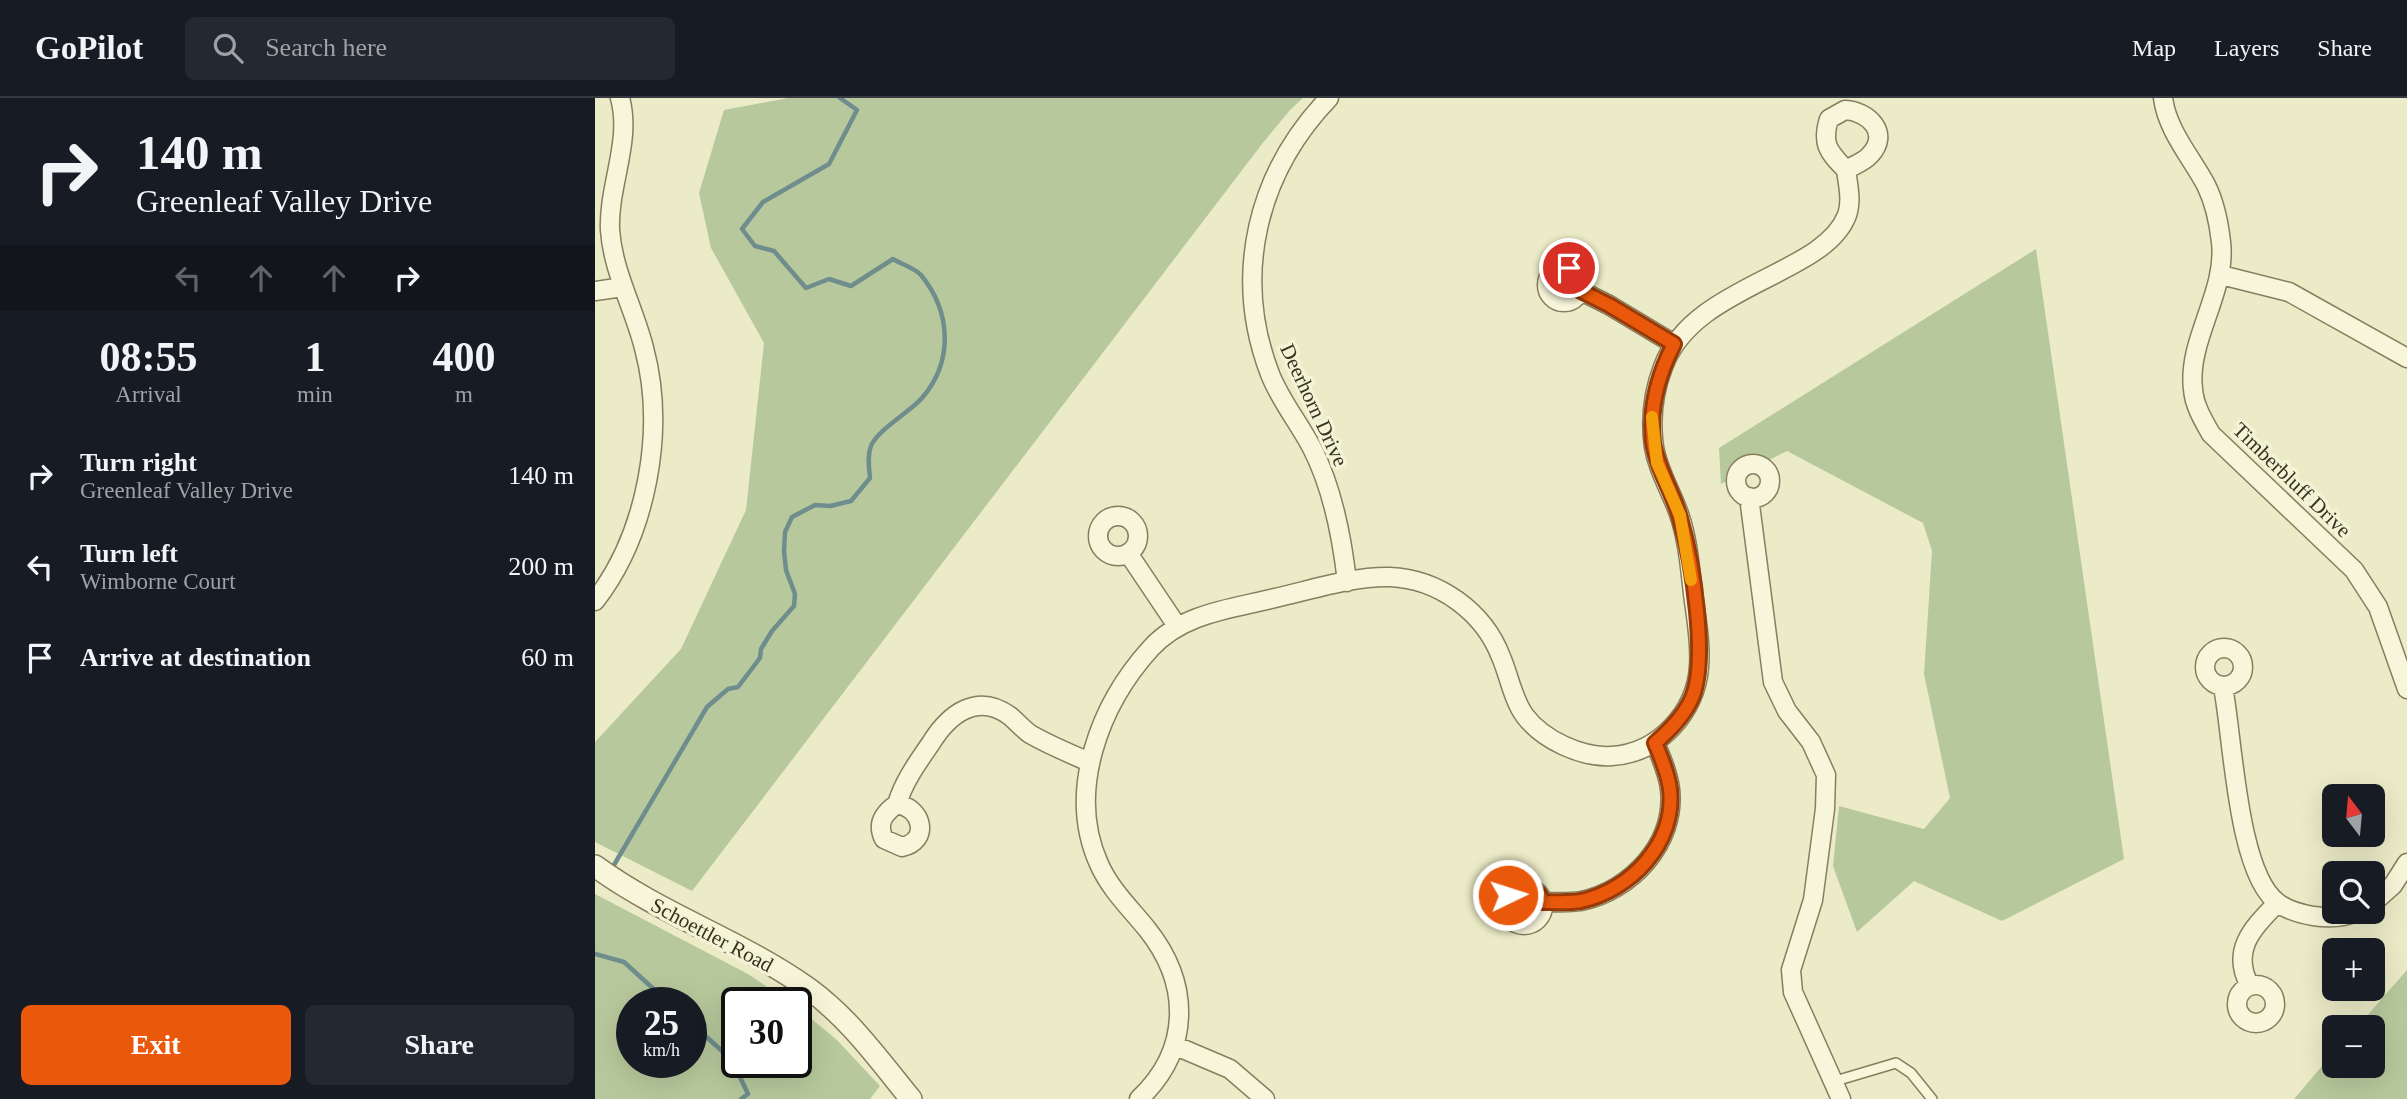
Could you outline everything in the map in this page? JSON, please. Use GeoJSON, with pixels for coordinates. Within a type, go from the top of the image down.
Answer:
{"type":"FeatureCollection","features":[{"type":"Feature","properties":{"kind":"street"},"geometry":{"type":"LineString","coordinates":[[595,601],[606,587],[625,547],[642,502],[655,424],[652,382],[644,346],[613,256],[610,209],[624,126],[620,98]]}},
{"type":"Feature","properties":{"kind":"street","name":"Deerhorn Drive"},"geometry":{"type":"LineString","coordinates":[[1329,98],[1303,127],[1277,169],[1258,223],[1253,255],[1252,292],[1270,374],[1313,451],[1335,514],[1347,582]]}},
{"type":"Feature","properties":{"kind":"street","name":"Timberbluff Drive"},"geometry":{"type":"LineString","coordinates":[[2163,98],[2164,110],[2208,188],[2222,243],[2221,275],[2193,371],[2193,389],[2199,412],[2211,434],[2354,570],[2378,607],[2407,689]]}},
{"type":"Feature","properties":{"kind":"street"},"geometry":{"type":"LineString","coordinates":[[1139,1099],[1167,1066],[1176,1046],[1179,997],[1171,967],[1150,932],[1118,896],[1105,875],[1089,833],[1084,791],[1089,762],[1129,673],[1156,643],[1177,626],[1201,616],[1347,582],[1391,577],[1435,588],[1464,604],[1487,628],[1493,639],[1522,713],[1538,729],[1559,743],[1593,755],[1612,756],[1655,743],[1668,732],[1691,701],[1699,669],[1699,642],[1687,548],[1680,515],[1657,463],[1653,441],[1654,396],[1664,363],[1674,344],[1716,305],[1824,245],[1846,218],[1850,202],[1846,170]]}},
{"type":"Feature","properties":{"kind":"street"},"geometry":{"type":"LineString","coordinates":[[2221,275],[2289,292],[2407,358]]}},
{"type":"Feature","properties":{"kind":"street"},"geometry":{"type":"LineString","coordinates":[[595,291],[623,286]]}},
{"type":"Feature","properties":{"kind":"street"},"geometry":{"type":"LineString","coordinates":[[1581,291],[1674,344]]}},
{"type":"Feature","properties":{"kind":"street"},"geometry":{"type":"LineString","coordinates":[[1749,497],[1773,682],[1787,711],[1811,741],[1826,775],[1825,809],[1813,900],[1791,970],[1793,992],[1841,1099]]}},
{"type":"Feature","properties":{"kind":"street"},"geometry":{"type":"LineString","coordinates":[[1128,553],[1177,626]]}},
{"type":"Feature","properties":{"kind":"street"},"geometry":{"type":"LineString","coordinates":[[2223,687],[2245,838],[2258,877],[2277,903],[2304,915],[2322,917]]}},
{"type":"Feature","properties":{"kind":"street"},"geometry":{"type":"LineString","coordinates":[[897,804],[905,782],[936,734],[947,719],[960,710],[992,708],[1009,715],[1027,732],[1050,745],[1089,762]]}},
{"type":"Feature","properties":{"kind":"street"},"geometry":{"type":"LineString","coordinates":[[1543,902],[1579,901],[1600,895],[1617,888],[1642,868],[1655,849],[1669,812],[1670,789],[1655,743]]}},
{"type":"Feature","properties":{"kind":"street"},"geometry":{"type":"LineString","coordinates":[[2385,892],[2407,863]]}},
{"type":"Feature","properties":{"kind":"street","name":"Schoettler Road"},"geometry":{"type":"LineString","coordinates":[[595,866],[651,903],[733,944],[808,989],[843,1016],[911,1099]]}},
{"type":"Feature","properties":{"kind":"street"},"geometry":{"type":"LineString","coordinates":[[2250,986],[2242,972],[2241,955],[2250,932],[2277,903]]}},
{"type":"Feature","properties":{"kind":"street"},"geometry":{"type":"LineString","coordinates":[[1176,1046],[1230,1069],[1265,1099]]}},
{"type":"Feature","properties":{"kind":"lane"},"geometry":{"type":"LineString","coordinates":[[1832,1082],[1895,1063],[1911,1073],[1932,1099]]}},
{"type":"Feature","properties":{"kind":"green space"},"geometry":{"type":"Polygon","coordinates":[[[788,98],[1303,98],[1262,144],[692,891],[595,842],[595,742],[681,649],[746,510],[764,343],[711,248],[699,193],[724,110],[788,98]]]}},
{"type":"Feature","properties":{"kind":"green space"},"geometry":{"type":"Polygon","coordinates":[[[2036,249],[2124,859],[2002,921],[1914,881],[1857,932],[1833,866],[1839,806],[1924,829],[1950,798],[1924,674],[1932,551],[1923,523],[1787,451],[1721,484],[1719,448],[2036,249]]]}},
{"type":"Feature","properties":{"kind":"green space"},"geometry":{"type":"Polygon","coordinates":[[[595,894],[748,974],[767,987],[721,987],[721,1078],[812,1078],[812,1019],[837,1040],[880,1086],[870,1099],[595,1099],[595,894]]]}},
{"type":"Feature","properties":{"kind":"green space"},"geometry":{"type":"Polygon","coordinates":[[[2407,970],[2407,1099],[2294,1099],[2322,1066],[2322,1078],[2385,1078],[2385,1015],[2368,1015],[2380,1001],[2385,1001],[2385,995],[2407,970]]]}},
{"type":"Feature","properties":{"kind":"waterway"},"geometry":{"type":"LineString","coordinates":[[611,870],[707,707],[728,689],[738,687],[760,658],[761,649],[772,631],[794,606],[795,594],[786,570],[784,551],[785,532],[792,517],[815,505],[830,506],[851,501],[870,478],[869,454],[874,440],[922,398],[939,369],[945,337],[939,305],[921,275],[912,268],[893,259],[851,286],[829,279],[806,288],[774,251],[755,246],[742,229],[763,202],[829,164],[857,110],[840,98]]}},
{"type":"Feature","properties":{"kind":"waterway"},"geometry":{"type":"LineString","coordinates":[[595,954],[624,962],[651,987]]}},
{"type":"Feature","properties":{"kind":"waterway"},"geometry":{"type":"LineString","coordinates":[[707,1037],[732,1060],[748,1094],[741,1099]]}},
{"type":"Feature","properties":{"kind":"slow traffic"},"geometry":{"type":"LineString","coordinates":[[1652,417],[1657,463],[1680,515],[1691,580]]}},
{"type":"Feature","properties":{"kind":"route"},"geometry":{"type":"LineString","coordinates":[[1508,895],[1525,887],[1537,891],[1543,902],[1579,901],[1617,888],[1642,868],[1664,831],[1669,812],[1670,789],[1655,743],[1684,713],[1696,687],[1699,669],[1699,642],[1687,548],[1680,515],[1657,463],[1653,441],[1652,419],[1656,389],[1664,363],[1674,344],[1581,291],[1578,275],[1569,268]]}}]}
